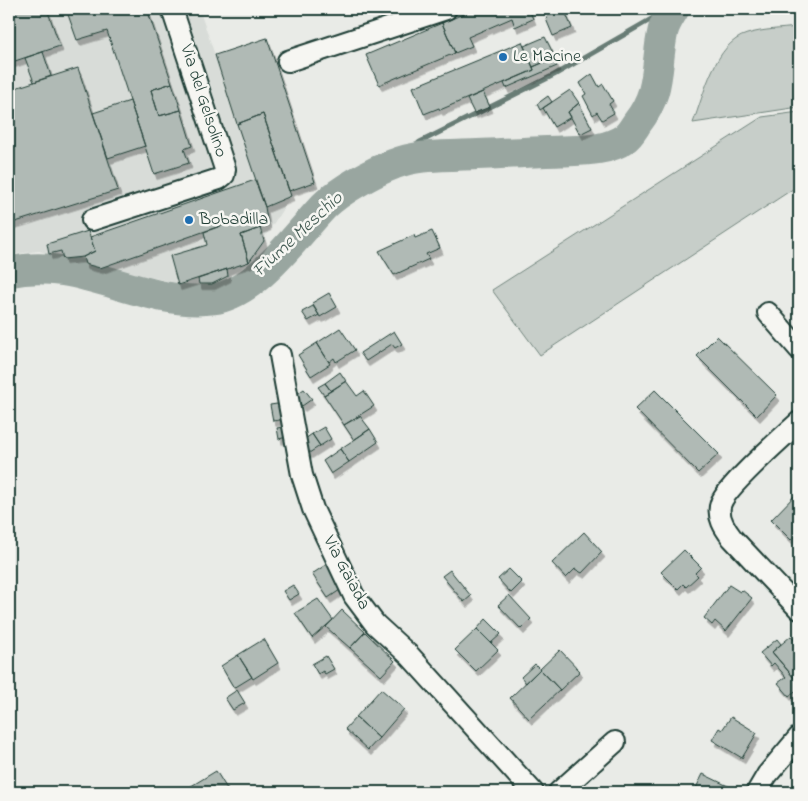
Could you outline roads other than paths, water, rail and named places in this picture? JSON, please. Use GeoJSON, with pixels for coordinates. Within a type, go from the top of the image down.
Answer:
{"type":"FeatureCollection","features":[{"type":"Feature","properties":{"kind":"street","name":"Via del Gelsolino"},"geometry":{"type":"LineString","coordinates":[[92,220],[219,180],[224,175],[225,169],[172,9]]}},
{"type":"Feature","properties":{"kind":"street"},"geometry":{"type":"LineString","coordinates":[[288,61],[446,9]]}},
{"type":"Feature","properties":{"kind":"street"},"geometry":{"type":"LineString","coordinates":[[768,313],[799,349]]}},
{"type":"Feature","properties":{"kind":"street","name":"Via Gaiada"},"geometry":{"type":"LineString","coordinates":[[280,355],[302,475],[312,509],[354,596],[375,624],[410,656],[532,792]]}},
{"type":"Feature","properties":{"kind":"street"},"geometry":{"type":"LineString","coordinates":[[799,422],[731,489],[720,503],[720,515],[724,528],[799,609]]}},
{"type":"Feature","properties":{"kind":"street"},"geometry":{"type":"LineString","coordinates":[[757,792],[767,775],[799,737]]}},
{"type":"Feature","properties":{"kind":"street"},"geometry":{"type":"LineString","coordinates":[[559,792],[616,742]]}},
{"type":"Feature","properties":{"kind":"waterway"},"geometry":{"type":"LineString","coordinates":[[395,164],[420,142],[554,75],[669,9]]}},
{"type":"Feature","properties":{"kind":"waterway","name":"Fiume Meschio"},"geometry":{"type":"LineString","coordinates":[[9,272],[35,269],[61,270],[162,296],[187,300],[213,299],[245,286],[260,275],[331,200],[367,177],[394,164],[428,156],[586,150],[610,146],[630,134],[645,111],[654,89],[663,31],[674,9]]}},
{"type":"Feature","properties":{"kind":"place","name":"Le Macine"},"geometry":{"type":"Point","coordinates":[503,57]}},
{"type":"Feature","properties":{"kind":"place","name":"Bobadilla"},"geometry":{"type":"Point","coordinates":[189,220]}}]}
